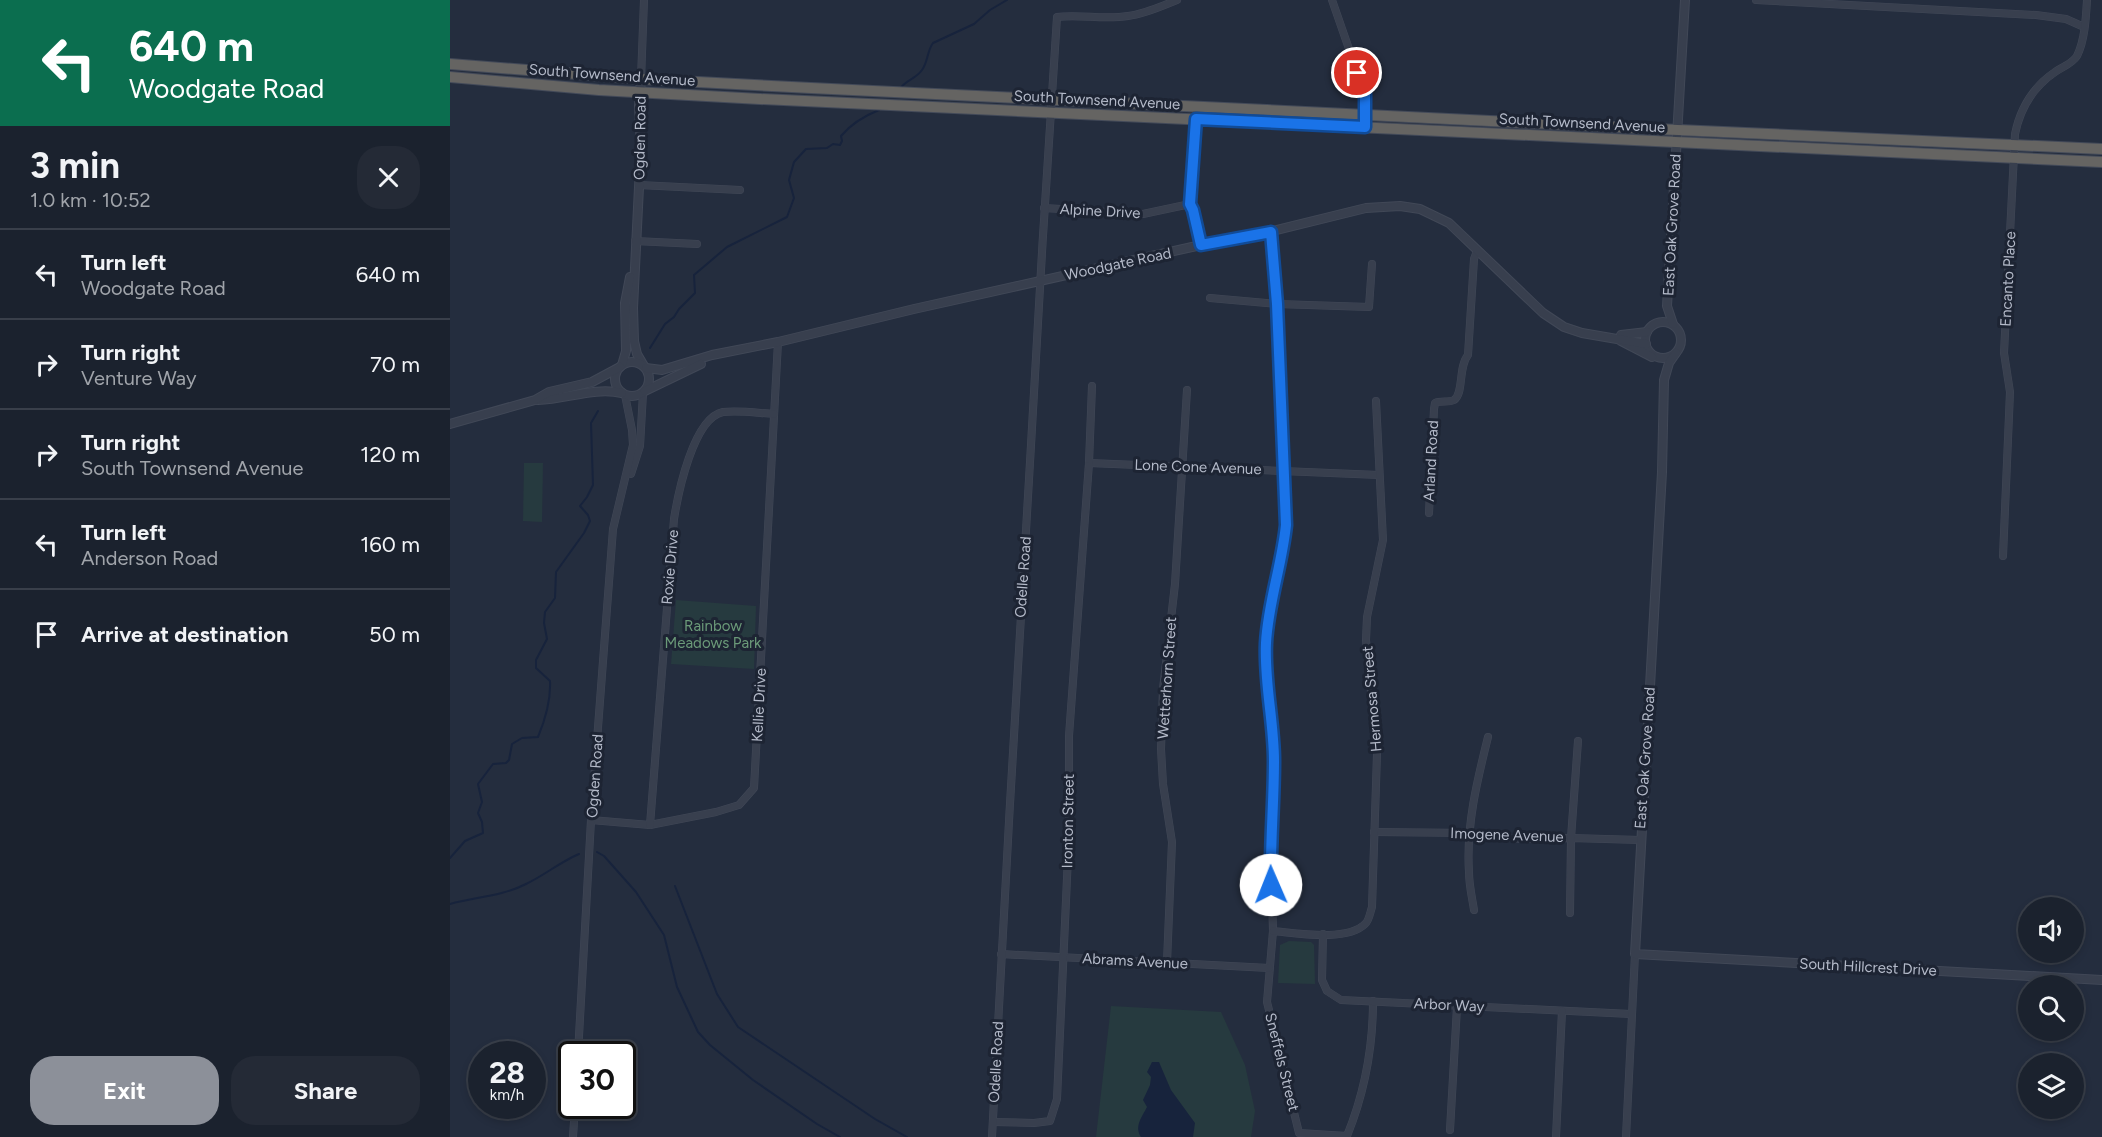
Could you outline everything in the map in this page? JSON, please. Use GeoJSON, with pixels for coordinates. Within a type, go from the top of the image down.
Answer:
{"type":"FeatureCollection","features":[{"type":"Feature","properties":{"kind":"highway","name":"South Townsend Avenue"},"geometry":{"type":"LineString","coordinates":[[450,64],[641,80],[2102,149]]}},
{"type":"Feature","properties":{"kind":"highway","name":"South Townsend Avenue"},"geometry":{"type":"LineString","coordinates":[[450,77],[640,92],[930,107],[2102,162]]}},
{"type":"Feature","properties":{"kind":"street","name":"Ogden Road"},"geometry":{"type":"LineString","coordinates":[[644,0],[634,341],[637,354],[645,367]]}},
{"type":"Feature","properties":{"kind":"street","name":"Odelle Road"},"geometry":{"type":"LineString","coordinates":[[992,1137],[1039,281],[1057,17],[1129,16],[1178,0]]}},
{"type":"Feature","properties":{"kind":"street"},"geometry":{"type":"LineString","coordinates":[[1332,0],[1365,94],[1365,127]]}},
{"type":"Feature","properties":{"kind":"street","name":"East Oak Grove Road"},"geometry":{"type":"LineString","coordinates":[[1673,324],[1667,306],[1685,0]]}},
{"type":"Feature","properties":{"kind":"street"},"geometry":{"type":"LineString","coordinates":[[1756,0],[2036,15],[2066,19],[2084,27]]}},
{"type":"Feature","properties":{"kind":"street","name":"Encanto Place"},"geometry":{"type":"LineString","coordinates":[[2003,556],[2010,392],[2004,353],[2013,144],[2017,123],[2028,98],[2042,82],[2075,58],[2082,43],[2087,0]]}},
{"type":"Feature","properties":{"kind":"street"},"geometry":{"type":"LineString","coordinates":[[1197,107],[1190,204],[1201,245]]}},
{"type":"Feature","properties":{"kind":"street"},"geometry":{"type":"LineString","coordinates":[[639,185],[740,190]]}},
{"type":"Feature","properties":{"kind":"street","name":"Alpine Drive"},"geometry":{"type":"LineString","coordinates":[[1044,208],[1143,214],[1190,204]]}},
{"type":"Feature","properties":{"kind":"street","name":"Woodgate Road"},"geometry":{"type":"LineString","coordinates":[[645,367],[662,370],[712,355],[778,342],[1201,245],[1271,232],[1366,208],[1400,206],[1412,207],[1439,217],[1459,231],[1543,313],[1564,327],[1582,333],[1646,344]]}},
{"type":"Feature","properties":{"kind":"street","name":"Sneffels Street"},"geometry":{"type":"LineString","coordinates":[[1271,232],[1277,304],[1286,525],[1266,642],[1274,760],[1271,862],[1273,931],[1267,1002],[1299,1133],[1347,1136],[1373,1036],[1374,1001]]}},
{"type":"Feature","properties":{"kind":"street","name":"Ogden Road"},"geometry":{"type":"LineString","coordinates":[[621,366],[626,351],[625,303],[636,241]]}},
{"type":"Feature","properties":{"kind":"street"},"geometry":{"type":"LineString","coordinates":[[636,241],[697,244]]}},
{"type":"Feature","properties":{"kind":"street","name":"Arland Road"},"geometry":{"type":"LineString","coordinates":[[1429,513],[1435,403],[1452,401],[1460,391],[1461,372],[1468,355],[1474,259],[1478,251]]}},
{"type":"Feature","properties":{"kind":"street"},"geometry":{"type":"LineString","coordinates":[[1210,298],[1369,308],[1372,264]]}},
{"type":"Feature","properties":{"kind":"street","name":"East Oak Grove Road"},"geometry":{"type":"LineString","coordinates":[[1658,322],[1667,306]]}},
{"type":"Feature","properties":{"kind":"street"},"geometry":{"type":"LineString","coordinates":[[1658,322],[1673,324],[1680,334],[1680,344],[1676,353],[1659,360],[1646,344],[1647,332],[1658,322]]}},
{"type":"Feature","properties":{"kind":"street","name":"Woodgate Road"},"geometry":{"type":"LineString","coordinates":[[1609,336],[1647,332]]}},
{"type":"Feature","properties":{"kind":"street","name":"Woodgate Road"},"geometry":{"type":"LineString","coordinates":[[1619,339],[1659,360]]}},
{"type":"Feature","properties":{"kind":"street","name":"Kellie Drive"},"geometry":{"type":"LineString","coordinates":[[591,820],[650,825],[739,805],[754,788],[778,342]]}},
{"type":"Feature","properties":{"kind":"street","name":"Woodgate Road"},"geometry":{"type":"LineString","coordinates":[[644,392],[729,352]]}},
{"type":"Feature","properties":{"kind":"street","name":"East Oak Grove Road"},"geometry":{"type":"LineString","coordinates":[[1626,1137],[1640,840],[1660,514],[1664,380],[1669,363],[1676,353]]}},
{"type":"Feature","properties":{"kind":"street","name":"East Oak Grove Road"},"geometry":{"type":"LineString","coordinates":[[1659,360],[1664,380]]}},
{"type":"Feature","properties":{"kind":"street"},"geometry":{"type":"LineString","coordinates":[[450,424],[535,400],[599,390],[634,397],[644,392],[650,377],[645,367],[635,362],[621,366],[592,382],[549,392],[535,400]]}},
{"type":"Feature","properties":{"kind":"street"},"geometry":{"type":"LineString","coordinates":[[621,366],[615,378],[615,384],[623,394]]}},
{"type":"Feature","properties":{"kind":"street","name":"Ironton Street"},"geometry":{"type":"LineString","coordinates":[[993,1122],[1050,1121],[1057,1099],[1070,834],[1069,735],[1089,463],[1092,386]]}},
{"type":"Feature","properties":{"kind":"street","name":"Wetterhorn Street"},"geometry":{"type":"LineString","coordinates":[[1167,962],[1172,842],[1163,784],[1161,749],[1163,689],[1175,584],[1187,390]]}},
{"type":"Feature","properties":{"kind":"street","name":"Ogden Road"},"geometry":{"type":"LineString","coordinates":[[620,498],[640,446],[644,392]]}},
{"type":"Feature","properties":{"kind":"street","name":"Ogden Road"},"geometry":{"type":"LineString","coordinates":[[579,1041],[591,820],[613,529],[632,457],[633,445],[632,430],[623,394]]}},
{"type":"Feature","properties":{"kind":"street","name":"Hermosa Street"},"geometry":{"type":"LineString","coordinates":[[1323,934],[1355,931],[1366,924],[1372,907],[1377,754],[1366,640],[1367,618],[1383,540],[1376,401]]}},
{"type":"Feature","properties":{"kind":"street","name":"Roxie Drive"},"geometry":{"type":"LineString","coordinates":[[650,825],[674,519],[677,495],[685,465],[707,422],[721,412],[774,414]]}},
{"type":"Feature","properties":{"kind":"street","name":"Lone Cone Avenue"},"geometry":{"type":"LineString","coordinates":[[1089,463],[1182,465],[1379,475]]}},
{"type":"Feature","properties":{"kind":"street"},"geometry":{"type":"LineString","coordinates":[[1474,910],[1469,872],[1470,833],[1475,789],[1488,737]]}},
{"type":"Feature","properties":{"kind":"street"},"geometry":{"type":"LineString","coordinates":[[1570,913],[1571,838],[1578,741]]}},
{"type":"Feature","properties":{"kind":"street","name":"Imogene Avenue"},"geometry":{"type":"LineString","coordinates":[[1374,832],[1470,833],[1521,839],[1640,840]]}},
{"type":"Feature","properties":{"kind":"street"},"geometry":{"type":"LineString","coordinates":[[1273,931],[1323,934]]}},
{"type":"Feature","properties":{"kind":"street","name":"Arbor Way"},"geometry":{"type":"LineString","coordinates":[[1323,934],[1322,980],[1327,992],[1341,1000],[1631,1014]]}},
{"type":"Feature","properties":{"kind":"street","name":"Abrams Avenue"},"geometry":{"type":"LineString","coordinates":[[1001,954],[1269,968]]}},
{"type":"Feature","properties":{"kind":"street","name":"South Hillcrest Drive"},"geometry":{"type":"LineString","coordinates":[[1635,954],[2102,980]]}},
{"type":"Feature","properties":{"kind":"street"},"geometry":{"type":"LineString","coordinates":[[1450,1130],[1457,1006]]}},
{"type":"Feature","properties":{"kind":"street"},"geometry":{"type":"LineString","coordinates":[[1556,1137],[1562,1011]]}},
{"type":"Feature","properties":{"kind":"street"},"geometry":{"type":"LineString","coordinates":[[573,1137],[574,1119]]}},
{"type":"Feature","properties":{"kind":"green space"},"geometry":{"type":"Polygon","coordinates":[[[524,463],[543,463],[542,522],[523,521],[524,463]]]}},
{"type":"Feature","properties":{"kind":"green space","name":"Rainbow Meadows Park"},"geometry":{"type":"Polygon","coordinates":[[[676,600],[756,606],[754,669],[671,664],[676,600]]]}},
{"type":"Feature","properties":{"kind":"green space"},"geometry":{"type":"Polygon","coordinates":[[[1289,941],[1311,942],[1314,945],[1315,984],[1278,983],[1280,945],[1289,941]]]}},
{"type":"Feature","properties":{"kind":"green space"},"geometry":{"type":"Polygon","coordinates":[[[1111,1006],[1221,1012],[1245,1065],[1255,1111],[1251,1137],[1096,1137],[1111,1006]]]}},
{"type":"Feature","properties":{"kind":"water"},"geometry":{"type":"Polygon","coordinates":[[[1152,1062],[1159,1062],[1171,1090],[1195,1123],[1193,1137],[1141,1137],[1138,1129],[1147,1107],[1143,1100],[1150,1085],[1151,1077],[1147,1072],[1152,1062]]]}},
{"type":"Feature","properties":{"kind":"waterway"},"geometry":{"type":"LineString","coordinates":[[900,89],[922,70],[933,43],[974,24],[990,10],[1007,0]]}},
{"type":"Feature","properties":{"kind":"waterway"},"geometry":{"type":"LineString","coordinates":[[650,348],[665,324],[695,293],[694,275],[727,247],[787,217],[794,198],[789,180],[794,162],[806,149],[827,148],[833,144],[840,145],[841,136],[849,128],[879,110]]}},
{"type":"Feature","properties":{"kind":"waterway"},"geometry":{"type":"LineString","coordinates":[[450,858],[465,841],[483,833],[478,813],[482,802],[478,784],[493,764],[506,763],[509,760],[512,744],[522,738],[538,737],[543,724],[550,681],[536,668],[536,660],[547,639],[544,623],[545,612],[555,598],[556,572],[590,521],[580,506],[593,485],[591,423],[598,411]]}},
{"type":"Feature","properties":{"kind":"waterway"},"geometry":{"type":"LineString","coordinates":[[597,852],[604,856],[636,892],[664,935],[677,987],[698,1032],[710,1045],[753,1080],[840,1137]]}},
{"type":"Feature","properties":{"kind":"waterway"},"geometry":{"type":"LineString","coordinates":[[450,904],[517,888],[579,854]]}},
{"type":"Feature","properties":{"kind":"waterway"},"geometry":{"type":"LineString","coordinates":[[675,886],[717,994],[738,1027],[875,1119],[907,1137]]}},
{"type":"Feature","properties":{"kind":"route"},"geometry":{"type":"LineString","coordinates":[[1271,885],[1274,760],[1266,642],[1286,525],[1277,304],[1271,232],[1201,245],[1190,204],[1196,119],[1365,127],[1365,94],[1357,73]]}}]}
